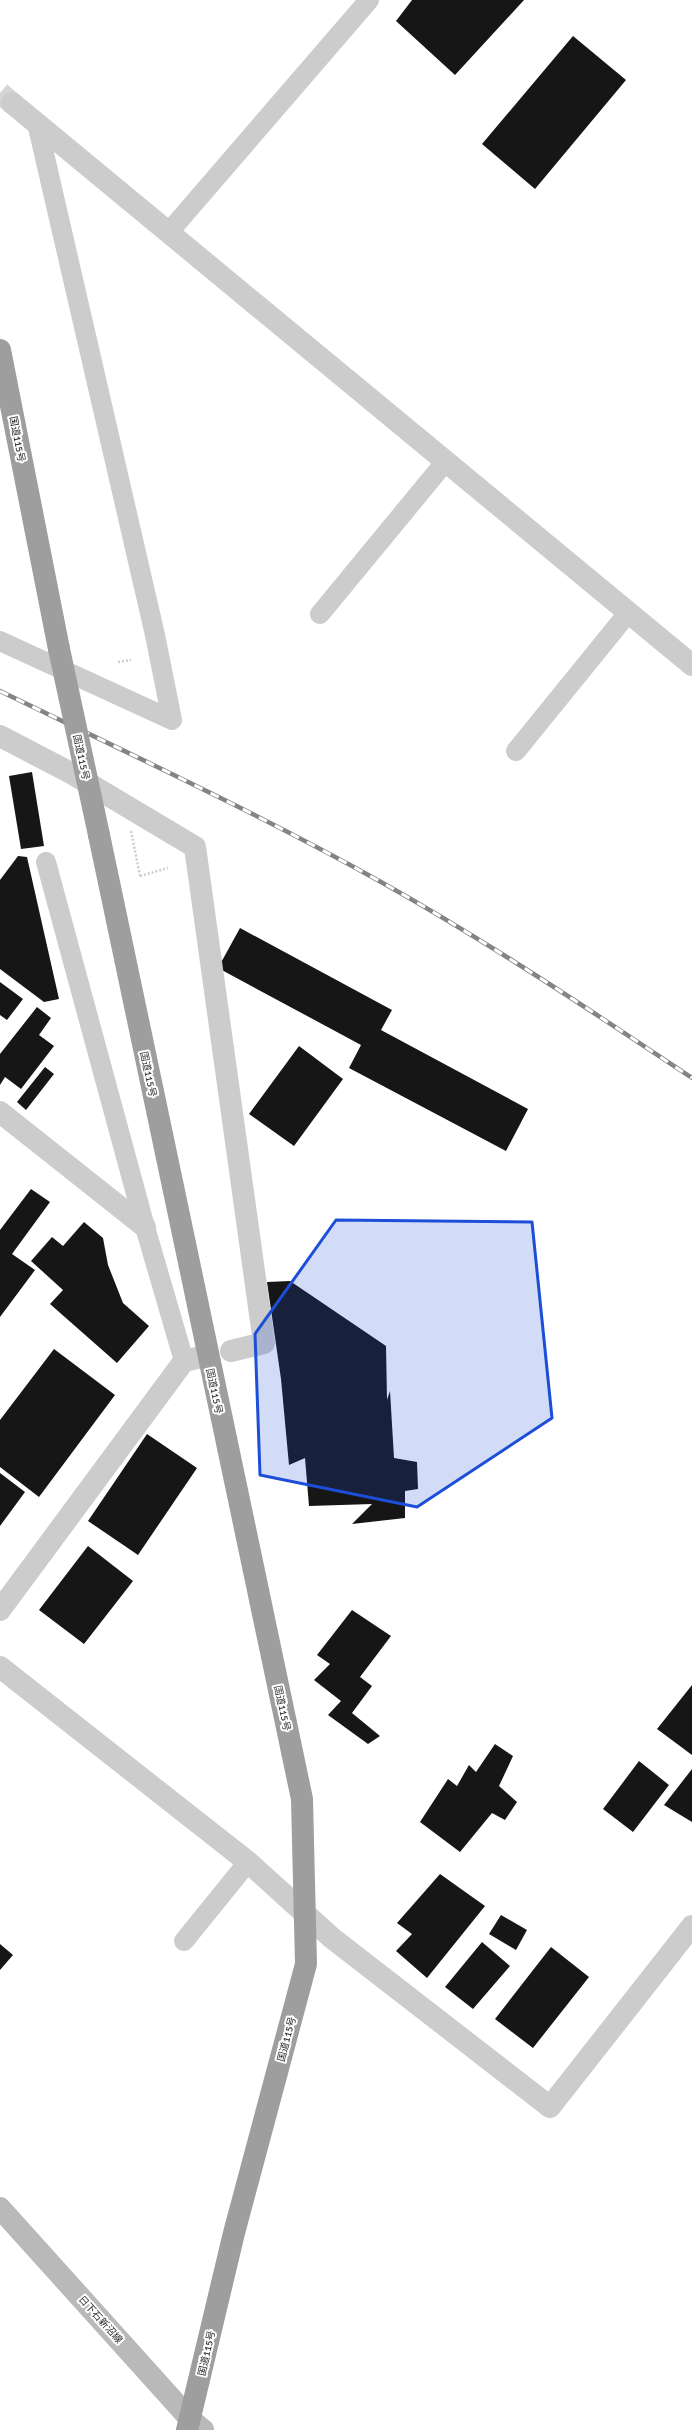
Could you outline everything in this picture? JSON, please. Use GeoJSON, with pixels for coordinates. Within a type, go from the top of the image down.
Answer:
{"type":"FeatureCollection","features":[{"type":"Feature","properties":{"kind":"highway","name":"国道115号"},"geometry":{"type":"LineString","coordinates":[[0,350],[59,649],[302,1799],[306,1964],[234,2233],[194,2426]]}},
{"type":"Feature","properties":{"kind":"main road","name":"日下石新沼線"},"geometry":{"type":"LineString","coordinates":[[0,2208],[194,2426]]}},
{"type":"Feature","properties":{"kind":"street"},"geometry":{"type":"LineString","coordinates":[[12,103],[692,665]]}},
{"type":"Feature","properties":{"kind":"street"},"geometry":{"type":"LineString","coordinates":[[0,736],[71,773],[195,847],[264,1343],[231,1351]]}},
{"type":"Feature","properties":{"kind":"street"},"geometry":{"type":"LineString","coordinates":[[0,1112],[145,1227]]}},
{"type":"Feature","properties":{"kind":"street"},"geometry":{"type":"LineString","coordinates":[[0,1610],[190,1360]]}},
{"type":"Feature","properties":{"kind":"street"},"geometry":{"type":"LineString","coordinates":[[0,1667],[248,1862],[332,1938],[550,2108],[692,1926]]}},
{"type":"Feature","properties":{"kind":"lane"},"geometry":{"type":"LineString","coordinates":[[169,232],[369,0]]}},
{"type":"Feature","properties":{"kind":"lane"},"geometry":{"type":"LineString","coordinates":[[0,641],[172,720],[155,635],[36,123]]}},
{"type":"Feature","properties":{"kind":"lane"},"geometry":{"type":"LineString","coordinates":[[320,614],[446,461]]}},
{"type":"Feature","properties":{"kind":"lane"},"geometry":{"type":"LineString","coordinates":[[516,751],[628,613]]}},
{"type":"Feature","properties":{"kind":"lane"},"geometry":{"type":"LineString","coordinates":[[46,862],[145,1227],[190,1360]]}},
{"type":"Feature","properties":{"kind":"lane"},"geometry":{"type":"LineString","coordinates":[[184,1941],[248,1862]]}},
{"type":"Feature","properties":{"kind":"highlighted area"},"geometry":{"type":"Polygon","coordinates":[[[336,1220],[532,1222],[552,1418],[417,1507],[260,1475],[255,1334],[336,1220]]]}},
{"type":"Feature","properties":{"kind":"building"},"geometry":{"type":"Polygon","coordinates":[[[412,0],[524,0],[455,75],[396,21],[412,0]]]}},
{"type":"Feature","properties":{"kind":"building"},"geometry":{"type":"Polygon","coordinates":[[[573,36],[626,80],[535,189],[482,144],[573,36]]]}},
{"type":"Feature","properties":{"kind":"building"},"geometry":{"type":"Polygon","coordinates":[[[32,772],[44,846],[21,849],[9,776],[32,772]]]}},
{"type":"Feature","properties":{"kind":"building"},"geometry":{"type":"Polygon","coordinates":[[[18,856],[27,857],[59,999],[44,1002],[0,969],[0,880],[18,856]]]}},
{"type":"Feature","properties":{"kind":"building"},"geometry":{"type":"Polygon","coordinates":[[[240,928],[392,1010],[381,1030],[528,1109],[506,1151],[349,1068],[361,1045],[218,968],[240,928]]]}},
{"type":"Feature","properties":{"kind":"building"},"geometry":{"type":"Polygon","coordinates":[[[0,982],[23,999],[7,1020],[0,1015],[0,982]]]}},
{"type":"Feature","properties":{"kind":"building"},"geometry":{"type":"Polygon","coordinates":[[[37,1007],[51,1018],[39,1035],[54,1046],[21,1089],[5,1077],[0,1085],[0,1054],[37,1007]]]}},
{"type":"Feature","properties":{"kind":"building"},"geometry":{"type":"Polygon","coordinates":[[[299,1046],[343,1079],[294,1146],[249,1114],[299,1046]]]}},
{"type":"Feature","properties":{"kind":"building"},"geometry":{"type":"Polygon","coordinates":[[[45,1067],[54,1074],[26,1110],[17,1102],[45,1067]]]}},
{"type":"Feature","properties":{"kind":"building"},"geometry":{"type":"Polygon","coordinates":[[[31,1189],[50,1202],[12,1254],[35,1270],[0,1317],[0,1230],[31,1189]]]}},
{"type":"Feature","properties":{"kind":"building"},"geometry":{"type":"Polygon","coordinates":[[[84,1222],[103,1238],[108,1265],[123,1303],[149,1326],[117,1363],[50,1304],[63,1290],[31,1261],[52,1237],[63,1246],[84,1222]]]}},
{"type":"Feature","properties":{"kind":"building"},"geometry":{"type":"Polygon","coordinates":[[[290,1281],[386,1346],[387,1400],[390,1391],[394,1458],[417,1462],[418,1489],[405,1491],[405,1518],[352,1524],[372,1504],[309,1506],[305,1458],[289,1465],[281,1379],[267,1282],[290,1281]]]}},
{"type":"Feature","properties":{"kind":"building"},"geometry":{"type":"Polygon","coordinates":[[[54,1349],[115,1395],[39,1497],[0,1467],[0,1420],[54,1349]]]}},
{"type":"Feature","properties":{"kind":"building"},"geometry":{"type":"Polygon","coordinates":[[[147,1434],[197,1468],[138,1555],[88,1521],[147,1434]]]}},
{"type":"Feature","properties":{"kind":"building"},"geometry":{"type":"Polygon","coordinates":[[[0,1473],[25,1492],[0,1526],[0,1473]]]}},
{"type":"Feature","properties":{"kind":"building"},"geometry":{"type":"Polygon","coordinates":[[[88,1546],[133,1581],[84,1644],[39,1610],[88,1546]]]}},
{"type":"Feature","properties":{"kind":"building"},"geometry":{"type":"Polygon","coordinates":[[[352,1610],[391,1636],[360,1677],[372,1686],[352,1713],[380,1736],[368,1744],[328,1715],[341,1701],[314,1680],[330,1664],[317,1655],[352,1610]]]}},
{"type":"Feature","properties":{"kind":"building"},"geometry":{"type":"Polygon","coordinates":[[[692,1685],[692,1755],[657,1729],[692,1685]]]}},
{"type":"Feature","properties":{"kind":"building"},"geometry":{"type":"Polygon","coordinates":[[[495,1744],[513,1756],[499,1786],[517,1802],[505,1820],[492,1813],[460,1852],[420,1822],[448,1779],[457,1786],[469,1765],[476,1772],[495,1744]]]}},
{"type":"Feature","properties":{"kind":"building"},"geometry":{"type":"Polygon","coordinates":[[[639,1761],[669,1785],[633,1832],[603,1809],[639,1761]]]}},
{"type":"Feature","properties":{"kind":"building"},"geometry":{"type":"Polygon","coordinates":[[[692,1769],[692,1822],[664,1805],[692,1769]]]}},
{"type":"Feature","properties":{"kind":"building"},"geometry":{"type":"Polygon","coordinates":[[[440,1874],[485,1906],[427,1978],[396,1951],[412,1934],[397,1923],[440,1874]]]}},
{"type":"Feature","properties":{"kind":"building"},"geometry":{"type":"Polygon","coordinates":[[[501,1915],[527,1930],[516,1950],[489,1934],[501,1915]]]}},
{"type":"Feature","properties":{"kind":"building"},"geometry":{"type":"Polygon","coordinates":[[[482,1942],[510,1966],[473,2009],[445,1987],[482,1942]]]}},
{"type":"Feature","properties":{"kind":"building"},"geometry":{"type":"Polygon","coordinates":[[[0,1944],[13,1955],[0,1970],[0,1944]]]}},
{"type":"Feature","properties":{"kind":"building"},"geometry":{"type":"Polygon","coordinates":[[[551,1947],[589,1977],[533,2048],[495,2019],[551,1947]]]}},
{"type":"Feature","properties":{"kind":"tunnel"},"geometry":{"type":"LineString","coordinates":[[0,93],[12,103]]}},
{"type":"Feature","properties":{"kind":"railway"},"geometry":{"type":"LineString","coordinates":[[0,691],[240,808],[381,882],[500,952],[692,1078]]}}]}
